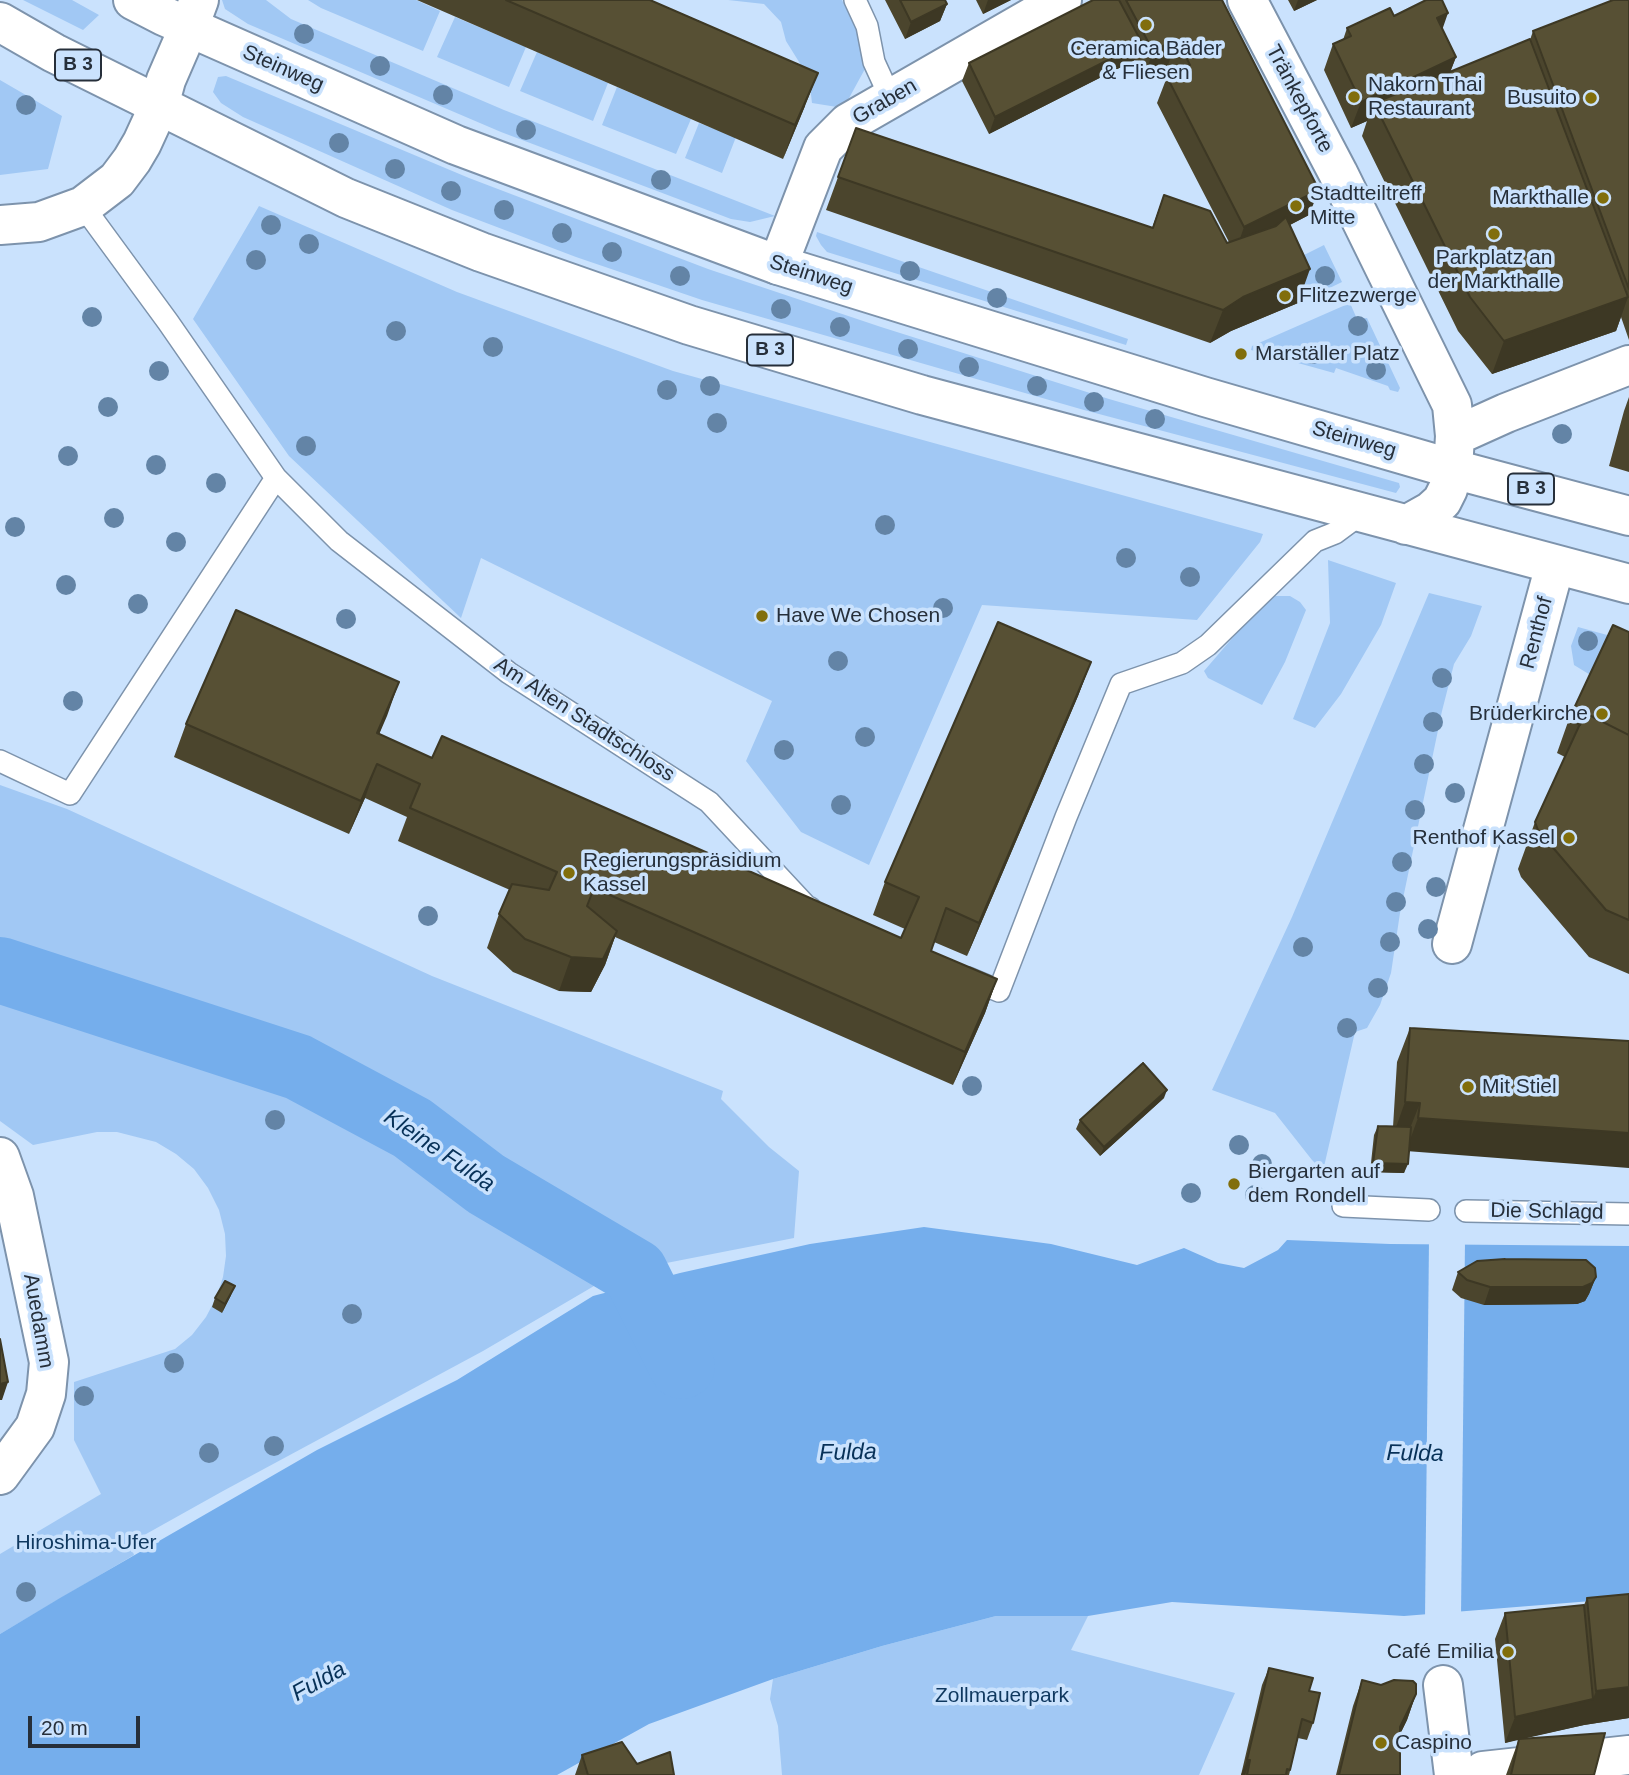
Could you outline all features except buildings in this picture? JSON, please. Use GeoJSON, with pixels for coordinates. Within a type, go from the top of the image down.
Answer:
{"type":"FeatureCollection","features":[{"type":"Feature","properties":{"kind":"main road","name":"Steinweg"},"geometry":{"type":"LineString","coordinates":[[133,0],[194,13],[456,145],[778,265],[1205,397],[1454,453],[1619,513]]}},
{"type":"Feature","properties":{"kind":"main road","name":"Graben"},"geometry":{"type":"LineString","coordinates":[[778,265],[823,148],[848,123],[1062,0]]}},
{"type":"Feature","properties":{"kind":"main road","name":"Tränkepforte"},"geometry":{"type":"LineString","coordinates":[[1247,0],[1338,173],[1441,380],[1452,405],[1454,453]]}},
{"type":"Feature","properties":{"kind":"main road"},"geometry":{"type":"LineString","coordinates":[[0,225],[39,222],[83,206],[117,180],[142,143],[194,13]]}},
{"type":"Feature","properties":{"kind":"main road","name":"B 3"},"geometry":{"type":"LineString","coordinates":[[0,22],[54,53],[346,198],[481,252],[689,325],[922,395],[1629,584]]}},
{"type":"Feature","properties":{"kind":"main road"},"geometry":{"type":"LineString","coordinates":[[1406,525],[1432,511],[1442,501],[1448,489],[1454,453],[1534,402],[1629,365]]}},
{"type":"Feature","properties":{"kind":"main road","name":"Renthof"},"geometry":{"type":"LineString","coordinates":[[1452,944],[1555,565]]}},
{"type":"Feature","properties":{"kind":"main road","name":"Auedamm"},"geometry":{"type":"LineString","coordinates":[[0,1157],[14,1196],[49,1362],[46,1394],[35,1427],[0,1475]]}},
{"type":"Feature","properties":{"kind":"main road"},"geometry":{"type":"LineString","coordinates":[[1443,1685],[1454,1775]]}},
{"type":"Feature","properties":{"kind":"main road"},"geometry":{"type":"LineString","coordinates":[[1482,1775],[1483,1771],[1629,1755]]}},
{"type":"Feature","properties":{"kind":"lane"},"geometry":{"type":"LineString","coordinates":[[855,0],[867,26],[874,62],[890,97]]}},
{"type":"Feature","properties":{"kind":"lane","name":"Am Alten Stadtschloss"},"geometry":{"type":"LineString","coordinates":[[83,206],[168,321],[276,478],[339,541],[509,673],[709,802],[806,906],[829,917]]}},
{"type":"Feature","properties":{"kind":"lane"},"geometry":{"type":"LineString","coordinates":[[0,761],[69,794],[276,478]]}},
{"type":"Feature","properties":{"kind":"lane"},"geometry":{"type":"LineString","coordinates":[[951,971],[999,991],[1121,684],[1182,663],[1208,645],[1315,541],[1335,533],[1362,513]]}},
{"type":"Feature","properties":{"kind":"lane"},"geometry":{"type":"LineString","coordinates":[[1343,1206],[1429,1210]]}},
{"type":"Feature","properties":{"kind":"lane","name":"Die Schlagd"},"geometry":{"type":"LineString","coordinates":[[1466,1210],[1629,1214]]}},
{"type":"Feature","properties":{"kind":"green space"},"geometry":{"type":"Polygon","coordinates":[[[23,0],[72,0],[99,15],[83,30],[23,0]]]}},
{"type":"Feature","properties":{"kind":"green space"},"geometry":{"type":"Polygon","coordinates":[[[222,0],[266,0],[291,19],[504,110],[775,216],[750,222],[731,219],[501,132],[248,24],[225,9],[222,0]]]}},
{"type":"Feature","properties":{"kind":"green space"},"geometry":{"type":"Polygon","coordinates":[[[308,0],[416,0],[440,11],[423,51],[308,0]]]}},
{"type":"Feature","properties":{"kind":"green space"},"geometry":{"type":"Polygon","coordinates":[[[728,0],[842,0],[858,32],[866,67],[848,100],[837,107],[812,103],[809,78],[786,41],[781,22],[764,4],[728,0]]]}},
{"type":"Feature","properties":{"kind":"green space"},"geometry":{"type":"Polygon","coordinates":[[[455,17],[526,47],[509,87],[437,57],[455,17]]]}},
{"type":"Feature","properties":{"kind":"green space"},"geometry":{"type":"Polygon","coordinates":[[[537,52],[608,83],[593,121],[520,91],[537,52]]]}},
{"type":"Feature","properties":{"kind":"green space"},"geometry":{"type":"Polygon","coordinates":[[[226,76],[469,178],[708,269],[1109,399],[1399,483],[1400,487],[1396,493],[1084,410],[702,300],[576,257],[452,210],[243,117],[221,103],[213,92],[218,77],[226,76]]]}},
{"type":"Feature","properties":{"kind":"green space"},"geometry":{"type":"Polygon","coordinates":[[[0,80],[62,116],[48,169],[0,175],[0,80]]]}},
{"type":"Feature","properties":{"kind":"green space"},"geometry":{"type":"Polygon","coordinates":[[[617,87],[691,119],[676,154],[602,125],[617,87]]]}},
{"type":"Feature","properties":{"kind":"green space"},"geometry":{"type":"Polygon","coordinates":[[[699,123],[736,137],[722,173],[685,158],[699,123]]]}},
{"type":"Feature","properties":{"kind":"green space"},"geometry":{"type":"Polygon","coordinates":[[[259,206],[457,292],[673,371],[1263,534],[1260,542],[1197,620],[982,605],[869,865],[801,832],[746,761],[772,701],[481,558],[461,618],[289,456],[193,319],[259,206]]]}},
{"type":"Feature","properties":{"kind":"green space"},"geometry":{"type":"Polygon","coordinates":[[[817,232],[1128,339],[1126,345],[827,252],[816,236],[817,232]]]}},
{"type":"Feature","properties":{"kind":"green space"},"geometry":{"type":"Polygon","coordinates":[[[1324,245],[1342,282],[1309,298],[1292,261],[1324,245]]]}},
{"type":"Feature","properties":{"kind":"green space"},"geometry":{"type":"Polygon","coordinates":[[[1350,303],[1357,319],[1367,318],[1400,388],[1398,392],[1336,368],[1334,373],[1251,350],[1252,346],[1350,303]]]}},
{"type":"Feature","properties":{"kind":"green space"},"geometry":{"type":"Polygon","coordinates":[[[1328,560],[1396,583],[1381,625],[1341,694],[1315,728],[1293,719],[1330,623],[1328,560]]]}},
{"type":"Feature","properties":{"kind":"green space"},"geometry":{"type":"Polygon","coordinates":[[[1429,593],[1482,606],[1471,636],[1454,664],[1442,711],[1400,913],[1391,973],[1380,1005],[1367,1028],[1355,1032],[1323,1171],[1275,1113],[1212,1090],[1292,917],[1429,593]]]}},
{"type":"Feature","properties":{"kind":"green space"},"geometry":{"type":"Polygon","coordinates":[[[1275,596],[1290,596],[1306,610],[1285,662],[1262,705],[1208,678],[1204,671],[1259,607],[1275,596]]]}},
{"type":"Feature","properties":{"kind":"green space"},"geometry":{"type":"Polygon","coordinates":[[[1578,627],[1629,641],[1592,676],[1574,665],[1571,646],[1578,627]]]}},
{"type":"Feature","properties":{"kind":"green space"},"geometry":{"type":"Polygon","coordinates":[[[0,785],[67,809],[432,976],[723,1091],[721,1099],[769,1147],[799,1171],[794,1238],[646,1267],[534,1198],[403,1105],[328,1065],[0,958],[0,785]]]}},
{"type":"Feature","properties":{"kind":"green space","name":"Hiroshima-Ufer"},"geometry":{"type":"Polygon","coordinates":[[[0,980],[267,1072],[368,1120],[606,1279],[483,1351],[130,1543],[134,1555],[0,1634],[0,1554],[101,1494],[74,1440],[74,1382],[175,1349],[192,1335],[216,1298],[226,1256],[225,1234],[219,1210],[208,1188],[194,1169],[156,1142],[117,1132],[97,1132],[33,1145],[0,1121],[0,980]]]}},
{"type":"Feature","properties":{"kind":"green space","name":"Zollmauerpark"},"geometry":{"type":"Polygon","coordinates":[[[996,1616],[1088,1616],[1071,1650],[1235,1693],[1199,1775],[782,1775],[778,1726],[770,1699],[773,1679],[882,1646],[996,1616]]]}},
{"type":"Feature","properties":{"kind":"water","name":"Fulda"},"geometry":{"type":"Polygon","coordinates":[[[924,1227],[1051,1244],[1137,1265],[1184,1248],[1218,1263],[1244,1268],[1278,1250],[1287,1240],[1390,1244],[1629,1246],[1629,1598],[1404,1616],[1172,1602],[1088,1616],[996,1616],[882,1646],[773,1679],[649,1724],[557,1775],[0,1775],[0,1634],[60,1598],[317,1450],[457,1380],[593,1296],[810,1244],[924,1227]]]}},
{"type":"Feature","properties":{"kind":"pier"},"geometry":{"type":"Polygon","coordinates":[[[1429,1241],[1465,1241],[1461,1615],[1425,1618],[1429,1241]]]}},
{"type":"Feature","properties":{"kind":"waterway","name":"Kleine Fulda"},"geometry":{"type":"LineString","coordinates":[[0,970],[298,1067],[412,1128],[486,1184],[635,1272],[682,1366]]}},
{"type":"Feature","properties":{"kind":"place","name":"Ceramica Bäder & Fliesen"},"geometry":{"type":"Point","coordinates":[1146,25]}},
{"type":"Feature","properties":{"kind":"place","name":"Nakorn Thai Restaurant"},"geometry":{"type":"Point","coordinates":[1354,97]}},
{"type":"Feature","properties":{"kind":"place","name":"Busuito"},"geometry":{"type":"Point","coordinates":[1591,98]}},
{"type":"Feature","properties":{"kind":"place","name":"Markthalle"},"geometry":{"type":"Point","coordinates":[1603,198]}},
{"type":"Feature","properties":{"kind":"place","name":"Stadtteiltreff Mitte"},"geometry":{"type":"Point","coordinates":[1296,206]}},
{"type":"Feature","properties":{"kind":"place","name":"Parkplatz an der Markthalle"},"geometry":{"type":"Point","coordinates":[1494,234]}},
{"type":"Feature","properties":{"kind":"place","name":"Flitzezwerge"},"geometry":{"type":"Point","coordinates":[1285,296]}},
{"type":"Feature","properties":{"kind":"place","name":"Marställer Platz"},"geometry":{"type":"Point","coordinates":[1241,354]}},
{"type":"Feature","properties":{"kind":"place","name":"Have We Chosen"},"geometry":{"type":"Point","coordinates":[762,616]}},
{"type":"Feature","properties":{"kind":"place","name":"Brüderkirche"},"geometry":{"type":"Point","coordinates":[1602,714]}},
{"type":"Feature","properties":{"kind":"place","name":"Renthof Kassel"},"geometry":{"type":"Point","coordinates":[1569,838]}},
{"type":"Feature","properties":{"kind":"place","name":"Regierungspräsidium Kassel"},"geometry":{"type":"Point","coordinates":[569,873]}},
{"type":"Feature","properties":{"kind":"place","name":"Mit Stiel"},"geometry":{"type":"Point","coordinates":[1468,1087]}},
{"type":"Feature","properties":{"kind":"place","name":"Biergarten auf dem Rondell"},"geometry":{"type":"Point","coordinates":[1234,1184]}},
{"type":"Feature","properties":{"kind":"place","name":"Café Emilia"},"geometry":{"type":"Point","coordinates":[1508,1652]}},
{"type":"Feature","properties":{"kind":"place","name":"Caspino"},"geometry":{"type":"Point","coordinates":[1381,1743]}}]}
